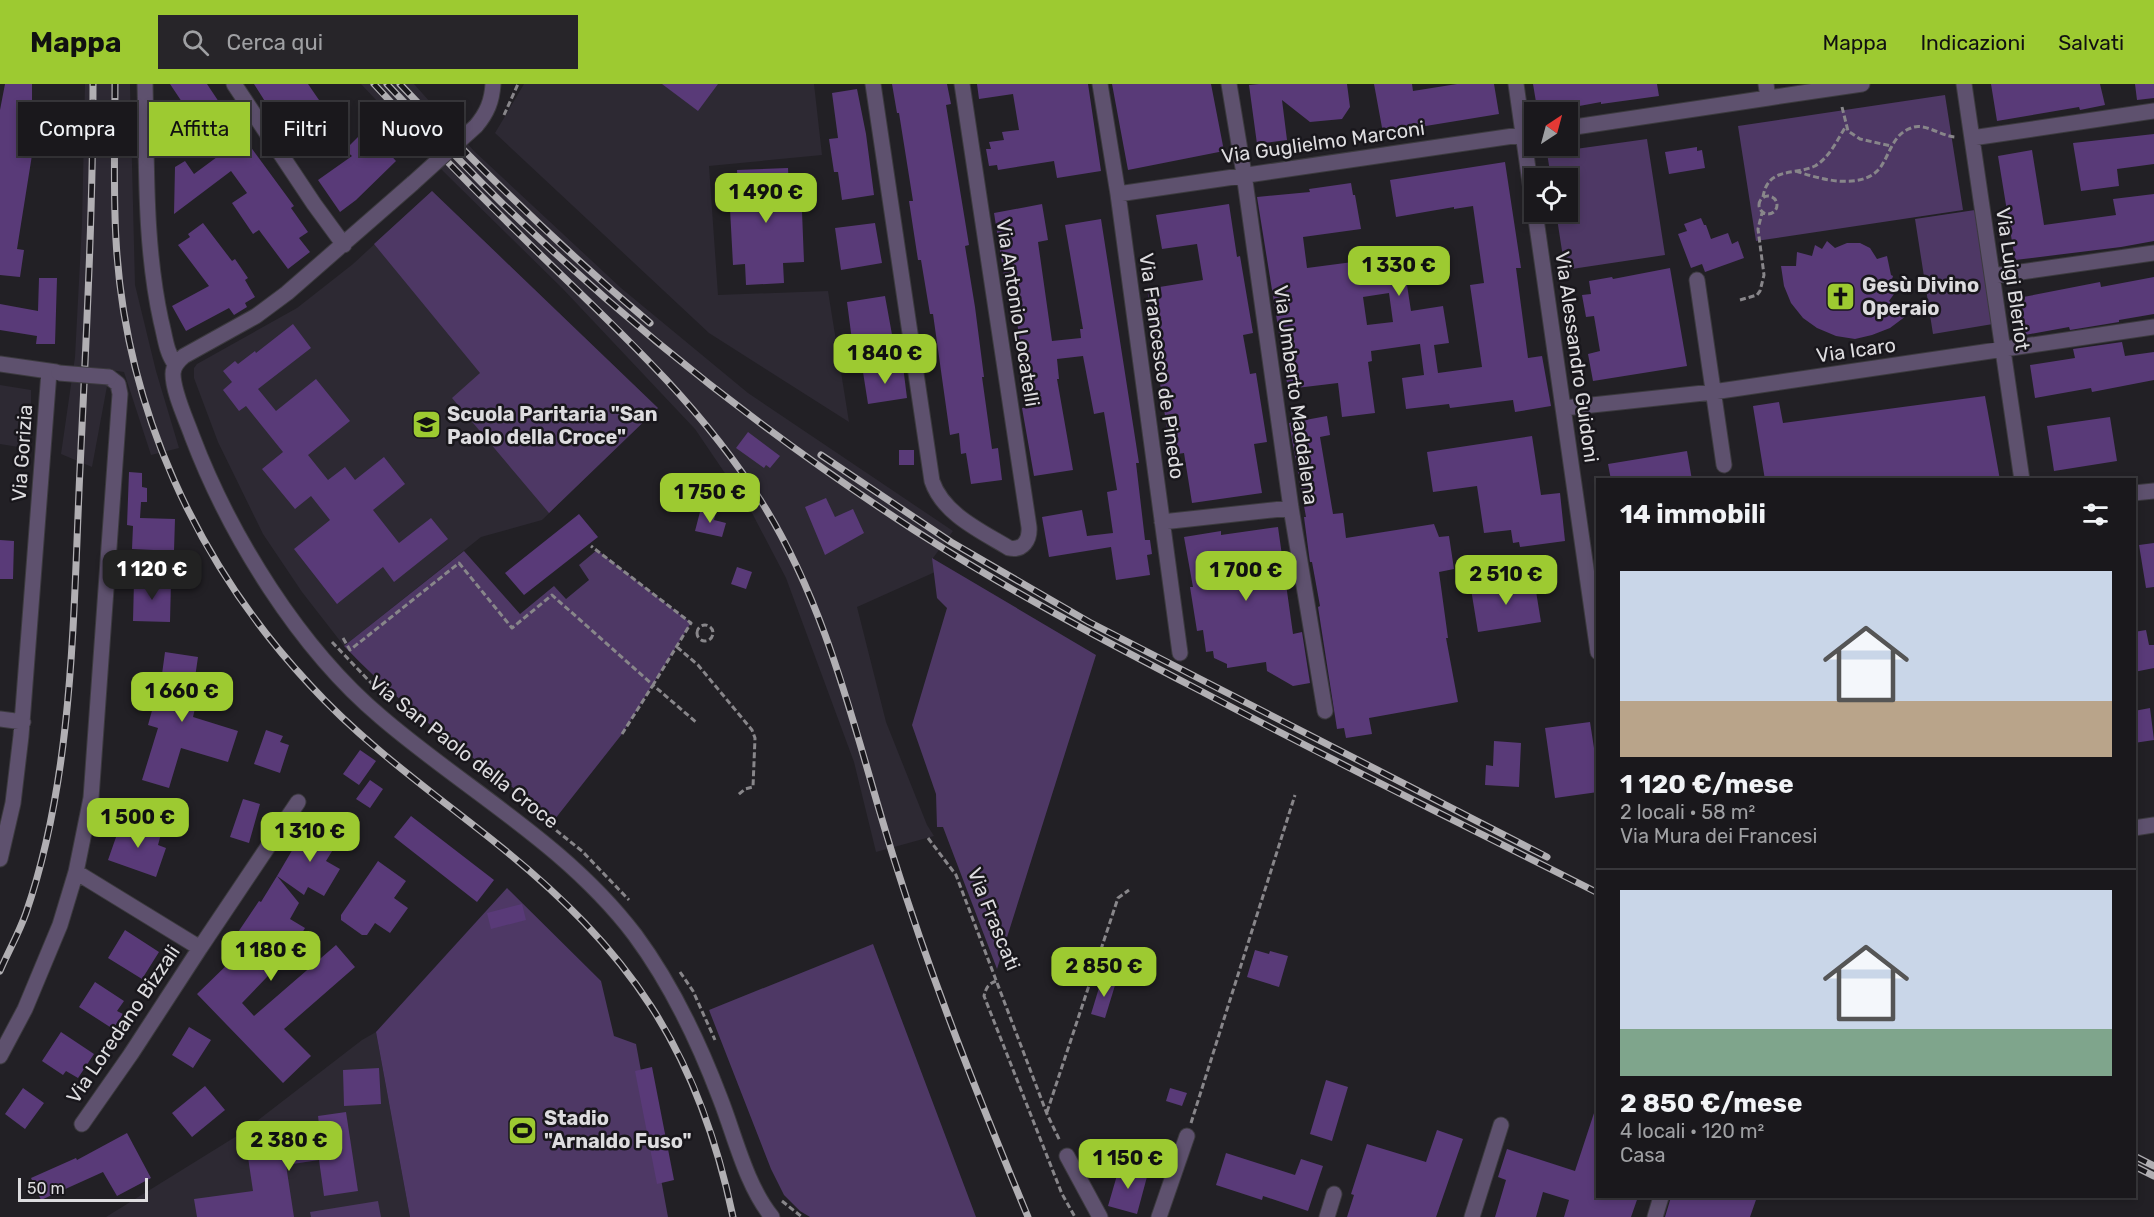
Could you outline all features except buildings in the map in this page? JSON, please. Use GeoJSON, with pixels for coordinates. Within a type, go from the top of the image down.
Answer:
{"type":"FeatureCollection","features":[{"type":"Feature","properties":{"kind":"street","name":"Via San Paolo della Croce"},"geometry":{"type":"LineString","coordinates":[[146,84],[146,210],[157,301],[169,355],[176,364],[173,374],[176,388],[205,466],[246,548],[274,593],[332,669],[365,704],[410,741],[544,842],[584,878],[623,920],[652,959],[682,1010],[707,1066],[760,1200],[772,1217]]}},
{"type":"Feature","properties":{"kind":"street"},"geometry":{"type":"LineString","coordinates":[[234,84],[344,245]]}},
{"type":"Feature","properties":{"kind":"street"},"geometry":{"type":"LineString","coordinates":[[176,364],[183,356],[269,307],[344,245],[476,126],[489,107],[493,84]]}},
{"type":"Feature","properties":{"kind":"street","name":"Via Antonio Locatelli"},"geometry":{"type":"LineString","coordinates":[[873,84],[932,481],[939,498],[957,515],[1009,548],[1017,549],[1023,546],[1029,536],[1029,527],[962,84]]}},
{"type":"Feature","properties":{"kind":"street","name":"Via Francesco de Pinedo"},"geometry":{"type":"LineString","coordinates":[[1100,84],[1118,194],[1180,653]]}},
{"type":"Feature","properties":{"kind":"street","name":"Via Umberto Maddalena"},"geometry":{"type":"LineString","coordinates":[[1229,84],[1244,174],[1291,508],[1325,711]]}},
{"type":"Feature","properties":{"kind":"street","name":"Via Alessandro Guidoni"},"geometry":{"type":"LineString","coordinates":[[1516,84],[1524,115]]}},
{"type":"Feature","properties":{"kind":"street"},"geometry":{"type":"LineString","coordinates":[[1578,126],[1767,91],[1862,84]]}},
{"type":"Feature","properties":{"kind":"street","name":"Via Luigi Bleriot"},"geometry":{"type":"LineString","coordinates":[[1964,84],[2022,478]]}},
{"type":"Feature","properties":{"kind":"street"},"geometry":{"type":"LineString","coordinates":[[1972,138],[2154,111]]}},
{"type":"Feature","properties":{"kind":"street","name":"Via Guglielmo Marconi"},"geometry":{"type":"LineString","coordinates":[[1118,194],[1524,135]]}},
{"type":"Feature","properties":{"kind":"street","name":"Via Alessandro Guidoni"},"geometry":{"type":"LineString","coordinates":[[1537,222],[1596,638]]}},
{"type":"Feature","properties":{"kind":"street"},"geometry":{"type":"LineString","coordinates":[[1993,276],[2154,253]]}},
{"type":"Feature","properties":{"kind":"street"},"geometry":{"type":"LineString","coordinates":[[1697,280],[1724,465]]}},
{"type":"Feature","properties":{"kind":"street","name":"Via Icaro"},"geometry":{"type":"LineString","coordinates":[[1564,408],[1713,392],[2154,327]]}},
{"type":"Feature","properties":{"kind":"street"},"geometry":{"type":"LineString","coordinates":[[0,364],[54,372],[109,376],[118,384],[120,394],[91,798],[76,872],[65,911],[25,1009],[0,1056]]}},
{"type":"Feature","properties":{"kind":"street","name":"Via Gorizia"},"geometry":{"type":"LineString","coordinates":[[0,859],[13,803],[22,722],[54,372]]}},
{"type":"Feature","properties":{"kind":"street"},"geometry":{"type":"LineString","coordinates":[[2136,493],[2154,491]]}},
{"type":"Feature","properties":{"kind":"street"},"geometry":{"type":"LineString","coordinates":[[1162,522],[1291,508]]}},
{"type":"Feature","properties":{"kind":"street"},"geometry":{"type":"LineString","coordinates":[[0,719],[22,722]]}},
{"type":"Feature","properties":{"kind":"street","name":"Via Loredano Bizzali"},"geometry":{"type":"LineString","coordinates":[[82,1124],[128,1060],[298,802]]}},
{"type":"Feature","properties":{"kind":"street"},"geometry":{"type":"LineString","coordinates":[[2136,828],[2154,825]]}},
{"type":"Feature","properties":{"kind":"street","name":"Via Loredano Bizzali"},"geometry":{"type":"LineString","coordinates":[[76,872],[200,948]]}},
{"type":"Feature","properties":{"kind":"street"},"geometry":{"type":"LineString","coordinates":[[1472,1217],[1501,1125]]}},
{"type":"Feature","properties":{"kind":"street"},"geometry":{"type":"LineString","coordinates":[[1159,1217],[1186,1136]]}},
{"type":"Feature","properties":{"kind":"street"},"geometry":{"type":"LineString","coordinates":[[1067,1156],[1100,1217]]}},
{"type":"Feature","properties":{"kind":"street"},"geometry":{"type":"LineString","coordinates":[[1327,1217],[1334,1194]]}},
{"type":"Feature","properties":{"kind":"street"},"geometry":{"type":"LineString","coordinates":[[1655,1217],[1661,1198]]}},
{"type":"Feature","properties":{"kind":"path"},"geometry":{"type":"LineString","coordinates":[[1842,107],[1848,130],[1860,139],[1891,146]]}},
{"type":"Feature","properties":{"kind":"path"},"geometry":{"type":"LineString","coordinates":[[1740,300],[1758,295],[1764,275],[1758,229],[1762,213],[1758,204],[1767,184],[1781,174],[1814,166],[1824,159],[1846,126]]}},
{"type":"Feature","properties":{"kind":"path"},"geometry":{"type":"LineString","coordinates":[[1796,171],[1821,180],[1843,182],[1866,177],[1879,169],[1891,146],[1901,134],[1912,127],[1929,129],[1944,136],[1972,138]]}},
{"type":"Feature","properties":{"kind":"path"},"geometry":{"type":"LineString","coordinates":[[1762,213],[1770,214],[1777,208],[1772,197],[1763,197]]}},
{"type":"Feature","properties":{"kind":"path"},"geometry":{"type":"LineString","coordinates":[[591,546],[698,628]]}},
{"type":"Feature","properties":{"kind":"path"},"geometry":{"type":"LineString","coordinates":[[343,638],[350,650],[459,563],[512,628],[552,595],[697,723]]}},
{"type":"Feature","properties":{"kind":"path"},"geometry":{"type":"LineString","coordinates":[[622,734],[692,623]]}},
{"type":"Feature","properties":{"kind":"path"},"geometry":{"type":"LineString","coordinates":[[705,625],[710,627],[713,634],[711,639],[703,641],[699,638],[698,628],[705,625]]}},
{"type":"Feature","properties":{"kind":"path","name":"Via San Paolo della Croce"},"geometry":{"type":"LineString","coordinates":[[329,639],[378,691]]}},
{"type":"Feature","properties":{"kind":"path"},"geometry":{"type":"LineString","coordinates":[[677,647],[699,665],[752,730],[755,738],[753,787],[745,789],[738,795]]}},
{"type":"Feature","properties":{"kind":"path"},"geometry":{"type":"LineString","coordinates":[[1186,1136],[1295,795]]}},
{"type":"Feature","properties":{"kind":"path","name":"Via San Paolo della Croce"},"geometry":{"type":"LineString","coordinates":[[521,803],[582,851],[630,901]]}},
{"type":"Feature","properties":{"kind":"path","name":"Via Frascati"},"geometry":{"type":"LineString","coordinates":[[928,838],[956,875],[1047,1114],[1067,1156]]}},
{"type":"Feature","properties":{"kind":"path"},"geometry":{"type":"LineString","coordinates":[[1047,1114],[1118,898],[1129,890]]}},
{"type":"Feature","properties":{"kind":"path"},"geometry":{"type":"LineString","coordinates":[[675,963],[693,991],[717,1045]]}},
{"type":"Feature","properties":{"kind":"path"},"geometry":{"type":"LineString","coordinates":[[996,981],[990,983],[986,988],[984,996],[1062,1194],[1075,1217]]}},
{"type":"Feature","properties":{"kind":"path"},"geometry":{"type":"LineString","coordinates":[[778,1196],[802,1217]]}},
{"type":"Feature","properties":{"kind":"shaded area"},"geometry":{"type":"Polygon","coordinates":[[[85,84],[130,84],[130,102],[85,102],[85,84]]]}},
{"type":"Feature","properties":{"kind":"shaded area"},"geometry":{"type":"Polygon","coordinates":[[[361,84],[414,84],[430,102],[378,102],[361,84]]]}},
{"type":"Feature","properties":{"kind":"shaded area"},"geometry":{"type":"Polygon","coordinates":[[[524,84],[814,84],[822,155],[709,166],[718,295],[828,291],[849,422],[709,333],[495,133],[524,84]]]}},
{"type":"Feature","properties":{"kind":"shaded area"},"geometry":{"type":"Polygon","coordinates":[[[1945,95],[1963,210],[1756,241],[1738,126],[1945,95]]]}},
{"type":"Feature","properties":{"kind":"shaded area"},"geometry":{"type":"Polygon","coordinates":[[[1647,139],[1665,255],[1565,270],[1558,222],[1578,222],[1578,168],[1549,168],[1547,156],[1578,156],[1578,149],[1647,139]]]}},
{"type":"Feature","properties":{"kind":"shaded area"},"geometry":{"type":"Polygon","coordinates":[[[464,140],[621,288],[748,393],[953,531],[933,558],[935,572],[857,607],[886,722],[927,825],[934,836],[876,852],[854,762],[786,578],[752,513],[695,429],[563,289],[429,156],[464,156],[464,140]]]}},
{"type":"Feature","properties":{"kind":"shaded area"},"geometry":{"type":"Polygon","coordinates":[[[83,156],[132,156],[135,285],[156,371],[179,448],[151,455],[124,372],[110,370],[92,467],[61,454],[75,357],[83,156]]]}},
{"type":"Feature","properties":{"kind":"shaded area","name":"Scuola Paritaria \"San Paolo della Croce\""},"geometry":{"type":"Polygon","coordinates":[[[432,191],[658,408],[542,520],[481,537],[344,646],[302,592],[263,534],[218,442],[194,378],[194,368],[197,364],[297,308],[353,264],[432,191]]]}},
{"type":"Feature","properties":{"kind":"shaded area"},"geometry":{"type":"Polygon","coordinates":[[[432,191],[658,408],[549,513],[452,398],[480,373],[374,244],[432,191]]]}},
{"type":"Feature","properties":{"kind":"shaded area"},"geometry":{"type":"Polygon","coordinates":[[[1975,210],[1993,324],[1933,334],[1915,219],[1975,210]]]}},
{"type":"Feature","properties":{"kind":"shaded area"},"geometry":{"type":"Polygon","coordinates":[[[0,385],[31,390],[31,449],[0,444],[0,385]]]}},
{"type":"Feature","properties":{"kind":"shaded area"},"geometry":{"type":"Polygon","coordinates":[[[597,550],[691,623],[622,734],[555,819],[419,716],[344,646],[464,551],[520,614],[554,586],[566,599],[589,580],[579,565],[597,550]]]}},
{"type":"Feature","properties":{"kind":"shaded area"},"geometry":{"type":"Polygon","coordinates":[[[932,558],[1096,655],[997,969],[943,827],[937,827],[936,794],[912,725],[947,608],[937,598],[932,558]]]}},
{"type":"Feature","properties":{"kind":"shaded area","name":"Stadio \"Arnaldo Fuso\""},"geometry":{"type":"Polygon","coordinates":[[[507,888],[601,981],[614,1036],[636,1044],[668,1217],[410,1217],[376,1032],[507,888]]]}},
{"type":"Feature","properties":{"kind":"shaded area"},"geometry":{"type":"Polygon","coordinates":[[[873,944],[976,1217],[810,1217],[800,1211],[784,1195],[771,1169],[709,1010],[873,944]]]}},
{"type":"Feature","properties":{"kind":"shaded area"},"geometry":{"type":"Polygon","coordinates":[[[376,1032],[410,1217],[106,1217],[240,1134],[362,1040],[376,1032]]]}},
{"type":"Feature","properties":{"kind":"shaded area"},"geometry":{"type":"Polygon","coordinates":[[[378,1201],[381,1217],[311,1217],[310,1212],[378,1201]]]}},
{"type":"Feature","properties":{"kind":"railway"},"geometry":{"type":"LineString","coordinates":[[0,971],[26,913],[42,860],[54,806],[68,694],[89,277],[93,84]]}},
{"type":"Feature","properties":{"kind":"railway"},"geometry":{"type":"LineString","coordinates":[[115,84],[115,220],[122,302],[134,363],[151,422],[174,479],[201,535],[233,587],[269,638],[331,707],[376,748],[543,883],[584,923],[620,964],[651,1007],[678,1053],[700,1103],[718,1157],[733,1217]]}},
{"type":"Feature","properties":{"kind":"railway"},"geometry":{"type":"LineString","coordinates":[[374,84],[484,199],[664,378],[715,437],[761,501],[806,586],[823,630],[924,950],[974,1084],[1028,1217]]}},
{"type":"Feature","properties":{"kind":"railway"},"geometry":{"type":"LineString","coordinates":[[387,84],[505,206],[601,294],[702,378],[860,494],[949,552],[1090,632],[1296,741],[1596,892]]}},
{"type":"Feature","properties":{"kind":"railway"},"geometry":{"type":"LineString","coordinates":[[400,84],[521,207],[650,323]]}},
{"type":"Feature","properties":{"kind":"railway"},"geometry":{"type":"LineString","coordinates":[[821,455],[951,542],[1089,622],[1547,857]]}},
{"type":"Feature","properties":{"kind":"railway"},"geometry":{"type":"LineString","coordinates":[[2136,1157],[2154,1166]]}},
{"type":"Feature","properties":{"kind":"railway"},"geometry":{"type":"LineString","coordinates":[[2136,1167],[2154,1176]]}},
{"type":"Feature","properties":{"kind":"place","name":"Gesù Divino Operaio"},"geometry":{"type":"Point","coordinates":[1841,296]}},
{"type":"Feature","properties":{"kind":"place","name":"Scuola Paritaria \"San Paolo della Croce\""},"geometry":{"type":"Point","coordinates":[426,425]}},
{"type":"Feature","properties":{"kind":"place","name":"Stadio \"Arnaldo Fuso\""},"geometry":{"type":"Point","coordinates":[523,1130]}}]}
